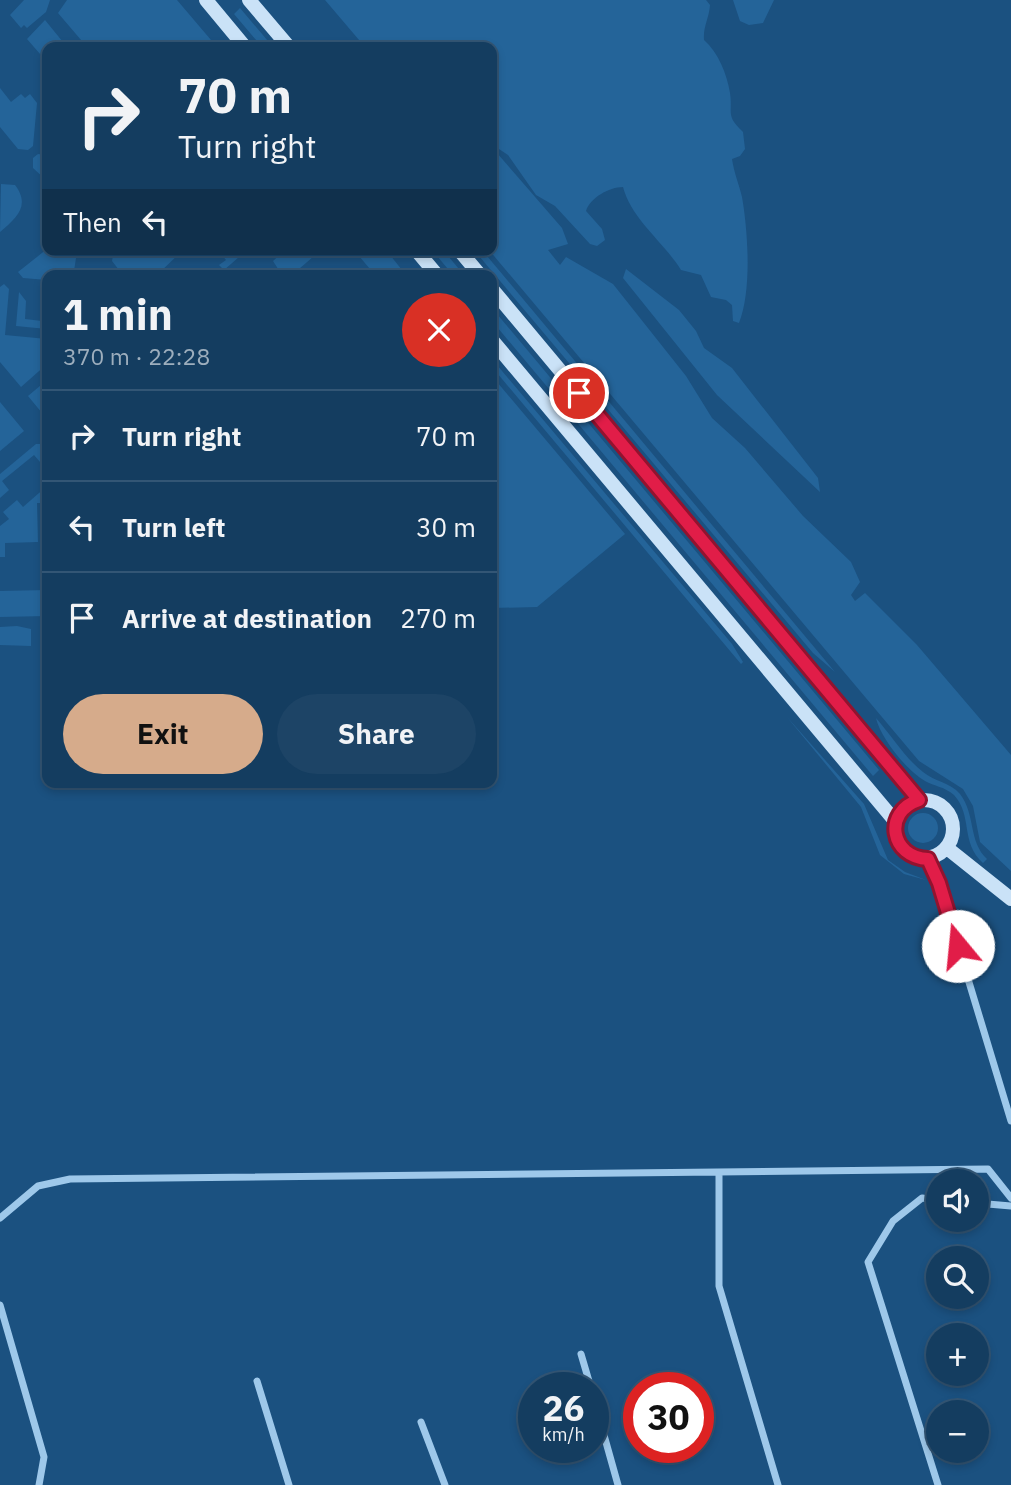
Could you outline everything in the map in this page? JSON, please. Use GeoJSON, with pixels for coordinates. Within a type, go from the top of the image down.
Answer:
{"type":"FeatureCollection","features":[{"type":"Feature","properties":{"kind":"main road"},"geometry":{"type":"LineString","coordinates":[[206,0],[242,42]]}},
{"type":"Feature","properties":{"kind":"main road"},"geometry":{"type":"LineString","coordinates":[[249,0],[285,42]]}},
{"type":"Feature","properties":{"kind":"main road"},"geometry":{"type":"LineString","coordinates":[[421,256],[433,270]]}},
{"type":"Feature","properties":{"kind":"main road"},"geometry":{"type":"LineString","coordinates":[[464,256],[476,270]]}},
{"type":"Feature","properties":{"kind":"main road"},"geometry":{"type":"LineString","coordinates":[[497,295],[919,800]]}},
{"type":"Feature","properties":{"kind":"main road"},"geometry":{"type":"LineString","coordinates":[[497,346],[895,821],[896,840],[901,849],[909,855],[928,859],[947,848],[954,828],[948,812],[935,802],[919,800],[905,807],[895,821]]}},
{"type":"Feature","properties":{"kind":"main road"},"geometry":{"type":"LineString","coordinates":[[947,848],[1011,899]]}},
{"type":"Feature","properties":{"kind":"street"},"geometry":{"type":"LineString","coordinates":[[928,859],[939,883],[1011,1121]]}},
{"type":"Feature","properties":{"kind":"street"},"geometry":{"type":"LineString","coordinates":[[0,1218],[38,1186],[70,1179],[988,1169],[1011,1198]]}},
{"type":"Feature","properties":{"kind":"street"},"geometry":{"type":"LineString","coordinates":[[719,1172],[719,1286],[778,1485]]}},
{"type":"Feature","properties":{"kind":"street"},"geometry":{"type":"LineString","coordinates":[[926,1198],[922,1198],[893,1221],[868,1262],[938,1485]]}},
{"type":"Feature","properties":{"kind":"street"},"geometry":{"type":"LineString","coordinates":[[989,1204],[1011,1206]]}},
{"type":"Feature","properties":{"kind":"street"},"geometry":{"type":"LineString","coordinates":[[0,1305],[44,1458],[39,1485]]}},
{"type":"Feature","properties":{"kind":"street"},"geometry":{"type":"LineString","coordinates":[[582,1354],[587,1372]]}},
{"type":"Feature","properties":{"kind":"street"},"geometry":{"type":"LineString","coordinates":[[257,1381],[289,1485]]}},
{"type":"Feature","properties":{"kind":"street"},"geometry":{"type":"LineString","coordinates":[[421,1422],[445,1485]]}},
{"type":"Feature","properties":{"kind":"street"},"geometry":{"type":"LineString","coordinates":[[609,1453],[618,1485]]}},
{"type":"Feature","properties":{"kind":"shaded area"},"geometry":{"type":"Polygon","coordinates":[[[24,0],[50,0],[46,12],[27,28],[24,25],[21,28],[10,15],[24,0]]]}},
{"type":"Feature","properties":{"kind":"shaded area"},"geometry":{"type":"Polygon","coordinates":[[[67,0],[177,0],[211,40],[83,42],[58,13],[67,0]]]}},
{"type":"Feature","properties":{"kind":"shaded area"},"geometry":{"type":"Polygon","coordinates":[[[325,0],[706,0],[710,5],[704,40],[718,57],[724,71],[730,93],[732,118],[743,132],[745,149],[740,156],[732,159],[742,197],[747,243],[746,295],[739,323],[733,321],[732,305],[726,300],[711,297],[701,275],[681,270],[633,210],[623,187],[601,194],[588,206],[586,211],[602,229],[605,240],[597,246],[590,244],[555,206],[536,195],[508,155],[499,149],[497,153],[497,42],[361,42],[325,0]]]}},
{"type":"Feature","properties":{"kind":"shaded area"},"geometry":{"type":"Polygon","coordinates":[[[733,0],[774,0],[763,23],[749,25],[740,21],[733,0]]]}},
{"type":"Feature","properties":{"kind":"shaded area"},"geometry":{"type":"Polygon","coordinates":[[[240,8],[269,42],[258,42],[234,14],[240,8]]]}},
{"type":"Feature","properties":{"kind":"shaded area"},"geometry":{"type":"Polygon","coordinates":[[[45,20],[63,42],[42,42],[42,56],[27,39],[45,20]]]}},
{"type":"Feature","properties":{"kind":"shaded area"},"geometry":{"type":"Polygon","coordinates":[[[0,88],[11,102],[21,94],[25,98],[30,94],[37,103],[33,146],[28,150],[18,149],[0,127],[0,88]]]}},
{"type":"Feature","properties":{"kind":"shaded area"},"geometry":{"type":"Polygon","coordinates":[[[497,153],[562,228],[568,244],[548,250],[560,265],[566,257],[613,284],[686,376],[712,418],[745,448],[803,516],[851,562],[860,582],[851,595],[855,601],[865,593],[917,645],[1011,755],[1011,871],[980,842],[973,806],[963,789],[919,761],[494,256],[497,256],[497,153]]]}},
{"type":"Feature","properties":{"kind":"shaded area"},"geometry":{"type":"Polygon","coordinates":[[[42,154],[42,176],[33,168],[33,158],[42,154]]]}},
{"type":"Feature","properties":{"kind":"shaded area"},"geometry":{"type":"Polygon","coordinates":[[[1,184],[15,185],[20,192],[22,205],[16,217],[0,232],[1,184]]]}},
{"type":"Feature","properties":{"kind":"shaded area"},"geometry":{"type":"Polygon","coordinates":[[[42,253],[42,256],[76,258],[74,270],[42,270],[42,280],[23,278],[18,272],[42,253]]]}},
{"type":"Feature","properties":{"kind":"shaded area"},"geometry":{"type":"Polygon","coordinates":[[[113,256],[177,256],[162,270],[119,270],[112,261],[113,256]]]}},
{"type":"Feature","properties":{"kind":"shaded area"},"geometry":{"type":"Polygon","coordinates":[[[223,256],[239,257],[224,270],[219,265],[226,260],[223,256]]]}},
{"type":"Feature","properties":{"kind":"shaded area"},"geometry":{"type":"Polygon","coordinates":[[[278,256],[314,256],[298,270],[279,270],[273,261],[278,256]]]}},
{"type":"Feature","properties":{"kind":"shaded area"},"geometry":{"type":"Polygon","coordinates":[[[359,256],[391,256],[402,270],[371,270],[359,256]]]}},
{"type":"Feature","properties":{"kind":"shaded area"},"geometry":{"type":"Polygon","coordinates":[[[437,256],[448,256],[460,270],[449,270],[437,256]]]}},
{"type":"Feature","properties":{"kind":"shaded area"},"geometry":{"type":"Polygon","coordinates":[[[479,256],[487,256],[835,672],[813,653],[497,277],[497,270],[491,270],[479,256]]]}},
{"type":"Feature","properties":{"kind":"shaded area"},"geometry":{"type":"Polygon","coordinates":[[[626,269],[679,310],[696,331],[704,348],[732,368],[818,478],[820,492],[717,395],[623,278],[626,269]]]}},
{"type":"Feature","properties":{"kind":"shaded area"},"geometry":{"type":"Polygon","coordinates":[[[4,284],[9,289],[5,335],[42,339],[42,368],[21,387],[0,362],[0,287],[4,284]]]}},
{"type":"Feature","properties":{"kind":"shaded area"},"geometry":{"type":"Polygon","coordinates":[[[19,292],[26,301],[25,319],[42,321],[42,329],[16,326],[19,292]]]}},
{"type":"Feature","properties":{"kind":"shaded area"},"geometry":{"type":"Polygon","coordinates":[[[497,314],[879,770],[873,776],[497,327],[497,314]]]}},
{"type":"Feature","properties":{"kind":"shaded area"},"geometry":{"type":"Polygon","coordinates":[[[497,365],[732,644],[743,662],[741,664],[497,373],[497,365]]]}},
{"type":"Feature","properties":{"kind":"shaded area"},"geometry":{"type":"Polygon","coordinates":[[[497,382],[625,534],[537,607],[497,608],[497,382]]]}},
{"type":"Feature","properties":{"kind":"shaded area"},"geometry":{"type":"Polygon","coordinates":[[[42,384],[42,413],[28,396],[42,384]]]}},
{"type":"Feature","properties":{"kind":"shaded area"},"geometry":{"type":"Polygon","coordinates":[[[0,402],[24,431],[0,451],[0,402]]]}},
{"type":"Feature","properties":{"kind":"shaded area"},"geometry":{"type":"Polygon","coordinates":[[[36,444],[42,444],[42,460],[40,462],[34,455],[2,481],[9,490],[0,498],[0,474],[36,444]]]}},
{"type":"Feature","properties":{"kind":"shaded area"},"geometry":{"type":"Polygon","coordinates":[[[42,490],[42,503],[37,503],[38,542],[5,543],[5,557],[0,557],[0,526],[9,519],[3,512],[17,500],[23,507],[42,490]]]}},
{"type":"Feature","properties":{"kind":"shaded area"},"geometry":{"type":"Polygon","coordinates":[[[42,590],[42,616],[0,617],[0,591],[42,590]]]}},
{"type":"Feature","properties":{"kind":"shaded area"},"geometry":{"type":"Polygon","coordinates":[[[0,627],[31,629],[31,646],[0,645],[0,627]]]}},
{"type":"Feature","properties":{"kind":"shaded area"},"geometry":{"type":"Polygon","coordinates":[[[787,717],[864,804],[888,860],[905,872],[926,880],[904,874],[880,855],[861,807],[787,717]]]}},
{"type":"Feature","properties":{"kind":"shaded area"},"geometry":{"type":"Polygon","coordinates":[[[876,718],[916,766],[960,794],[968,810],[977,844],[987,859],[983,863],[971,846],[960,803],[954,795],[925,781],[902,761],[888,743],[876,718]]]}},
{"type":"Feature","properties":{"kind":"shaded area"},"geometry":{"type":"Polygon","coordinates":[[[923,813],[934,817],[938,828],[934,839],[923,843],[912,839],[908,828],[912,817],[923,813]]]}},
{"type":"Feature","properties":{"kind":"route"},"geometry":{"type":"LineString","coordinates":[[579,393],[919,800],[899,813],[894,830],[896,840],[901,849],[909,855],[928,859],[939,883],[958,946]]}}]}
